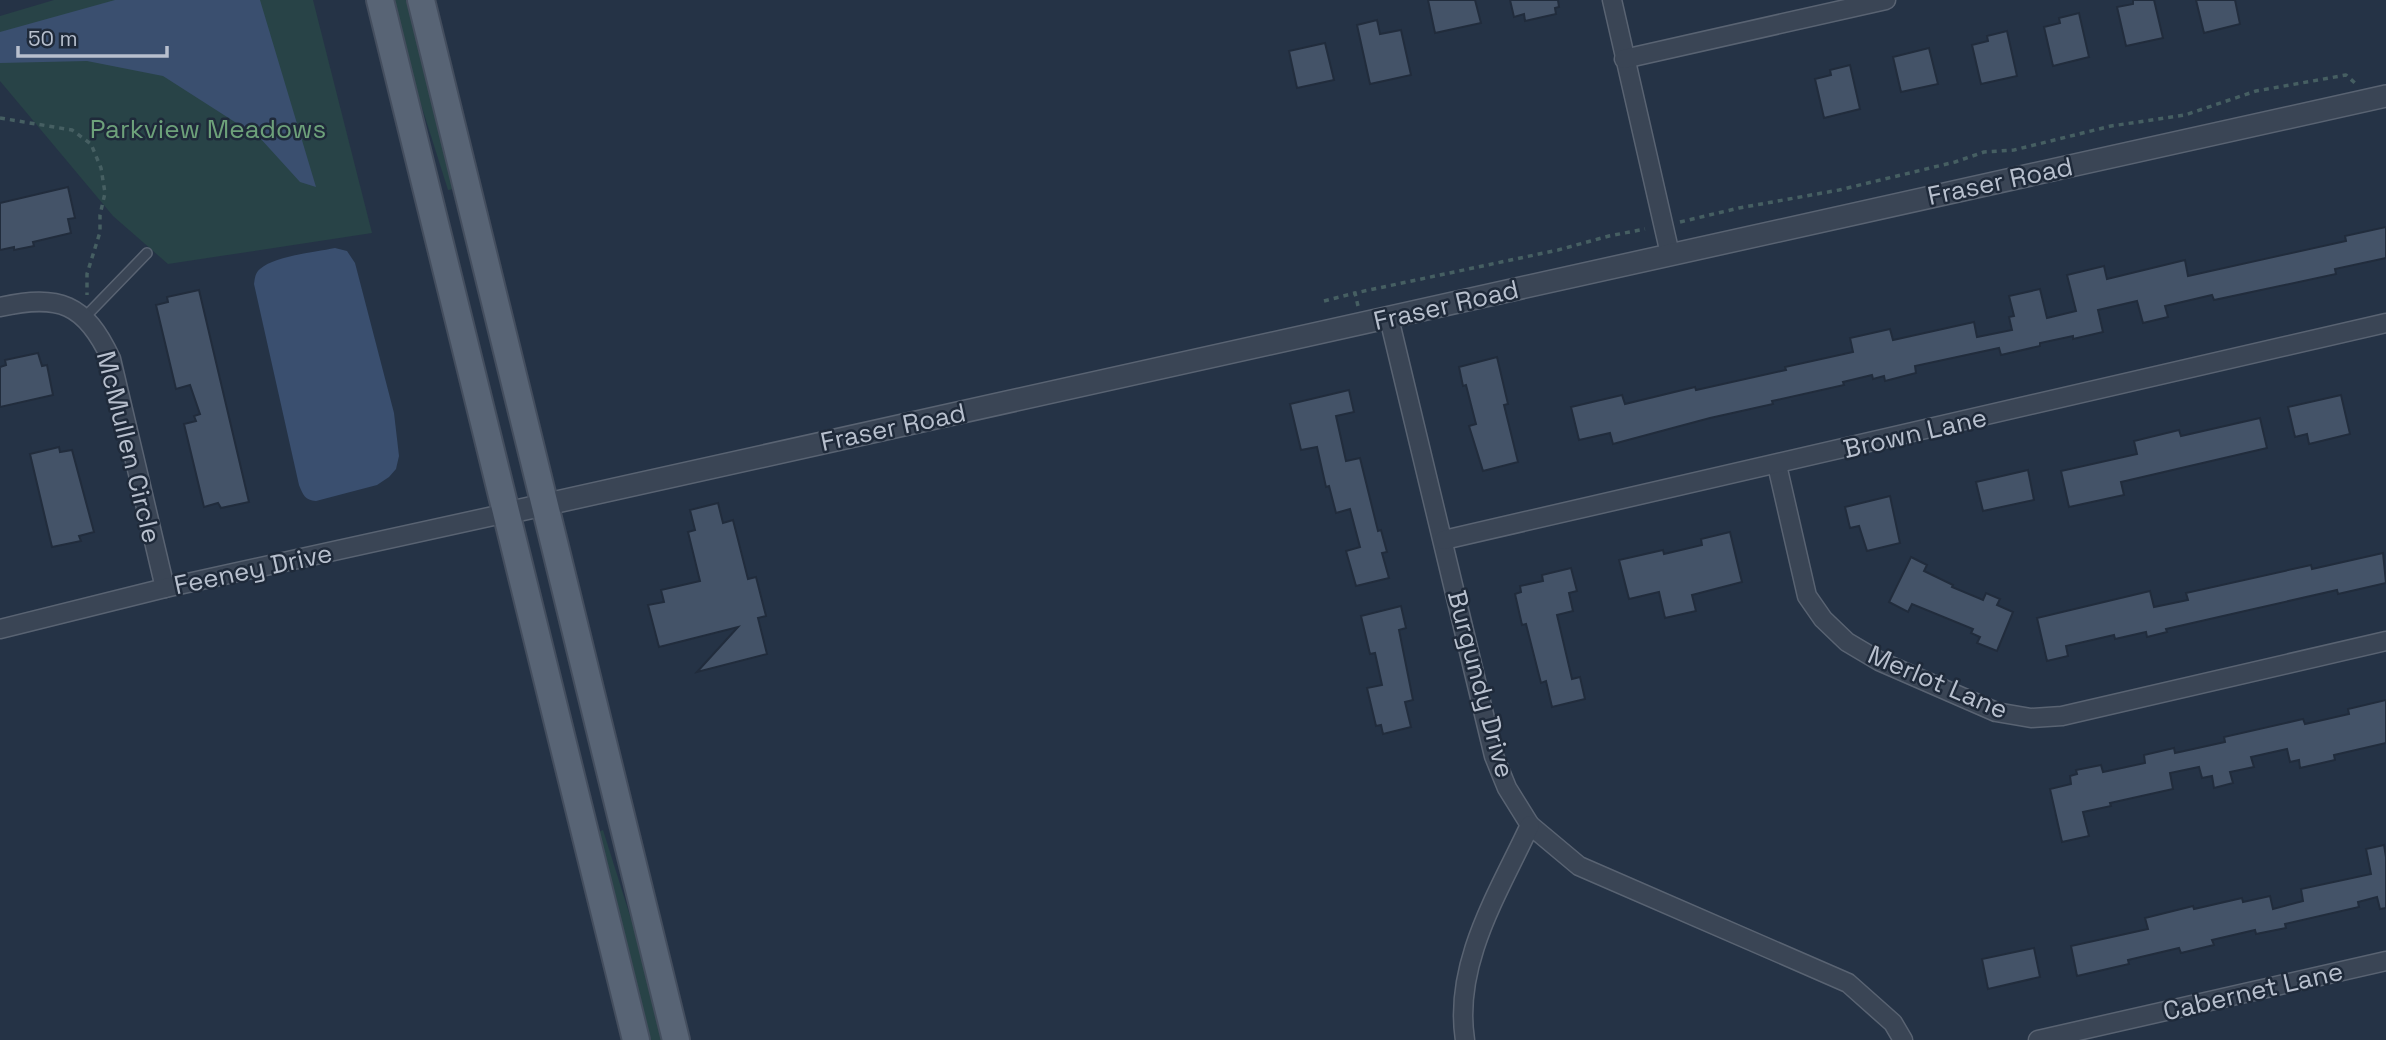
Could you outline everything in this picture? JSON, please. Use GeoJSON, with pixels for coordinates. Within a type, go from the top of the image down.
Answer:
{"type":"FeatureCollection","features":[{"type":"Feature","properties":{"kind":"main road"},"geometry":{"type":"LineString","coordinates":[[380,0],[636,1040]]}},
{"type":"Feature","properties":{"kind":"main road"},"geometry":{"type":"LineString","coordinates":[[421,0],[676,1040]]}},
{"type":"Feature","properties":{"kind":"street"},"geometry":{"type":"LineString","coordinates":[[1612,0],[1670,254]]}},
{"type":"Feature","properties":{"kind":"street"},"geometry":{"type":"LineString","coordinates":[[1624,59],[1886,0]]}},
{"type":"Feature","properties":{"kind":"street","name":"Fraser Road"},"geometry":{"type":"LineString","coordinates":[[507,513],[2386,96]]}},
{"type":"Feature","properties":{"kind":"street","name":"McMullen Circle"},"geometry":{"type":"LineString","coordinates":[[0,307],[50,301],[73,309],[85,317],[103,341],[111,359],[164,588]]}},
{"type":"Feature","properties":{"kind":"street","name":"Burgundy Drive"},"geometry":{"type":"LineString","coordinates":[[1389,318],[1494,756],[1507,788],[1530,825],[1579,866],[1848,983],[1893,1023],[1903,1040]]}},
{"type":"Feature","properties":{"kind":"street","name":"Brown Lane"},"geometry":{"type":"LineString","coordinates":[[1444,540],[2386,323]]}},
{"type":"Feature","properties":{"kind":"street","name":"Merlot Lane"},"geometry":{"type":"LineString","coordinates":[[1777,465],[1807,596],[1823,619],[1847,642],[1879,661],[1996,712],[2031,718],[2062,716],[2386,641]]}},
{"type":"Feature","properties":{"kind":"street","name":"Feeney Drive"},"geometry":{"type":"LineString","coordinates":[[0,629],[164,588],[507,513]]}},
{"type":"Feature","properties":{"kind":"street"},"geometry":{"type":"LineString","coordinates":[[1465,1040],[1463,1004],[1471,955],[1530,825]]}},
{"type":"Feature","properties":{"kind":"street","name":"Cabernet Lane"},"geometry":{"type":"LineString","coordinates":[[2038,1040],[2386,961]]}},
{"type":"Feature","properties":{"kind":"lane"},"geometry":{"type":"LineString","coordinates":[[85,317],[147,253]]}},
{"type":"Feature","properties":{"kind":"path"},"geometry":{"type":"LineString","coordinates":[[1324,301],[1739,208],[1839,190],[1955,162],[1984,152],[2014,150],[2111,126],[2185,115],[2283,86],[2346,75],[2355,81],[2362,101]]}},
{"type":"Feature","properties":{"kind":"path"},"geometry":{"type":"LineString","coordinates":[[0,118],[72,130],[91,144],[101,168],[106,193],[100,215],[100,232],[87,274],[88,297]]}},
{"type":"Feature","properties":{"kind":"path"},"geometry":{"type":"LineString","coordinates":[[1355,293],[1362,324]]}},
{"type":"Feature","properties":{"kind":"green space","name":"Parkview Meadows"},"geometry":{"type":"Polygon","coordinates":[[[54,0],[313,0],[372,233],[168,264],[113,216],[0,81],[0,16],[54,0]]]}},
{"type":"Feature","properties":{"kind":"green space"},"geometry":{"type":"Polygon","coordinates":[[[394,0],[407,0],[454,189],[448,190],[413,79],[394,0]]]}},
{"type":"Feature","properties":{"kind":"green space"},"geometry":{"type":"Polygon","coordinates":[[[603,830],[637,938],[662,1040],[650,1040],[598,832],[603,830]]]}},
{"type":"Feature","properties":{"kind":"water"},"geometry":{"type":"Polygon","coordinates":[[[115,0],[260,0],[316,187],[300,182],[260,138],[163,76],[87,61],[0,63],[0,32],[115,0]]]}},
{"type":"Feature","properties":{"kind":"water"},"geometry":{"type":"Polygon","coordinates":[[[335,248],[347,251],[355,263],[394,413],[399,456],[396,469],[377,485],[316,501],[305,496],[299,485],[254,284],[257,272],[275,261],[335,248]]]}},
{"type":"Feature","properties":{"kind":"building"},"geometry":{"type":"Polygon","coordinates":[[[1428,0],[1475,0],[1481,23],[1435,33],[1428,0]]]}},
{"type":"Feature","properties":{"kind":"building"},"geometry":{"type":"Polygon","coordinates":[[[1510,0],[1558,0],[1559,7],[1555,8],[1556,14],[1525,21],[1524,14],[1514,17],[1510,0]]]}},
{"type":"Feature","properties":{"kind":"building"},"geometry":{"type":"Polygon","coordinates":[[[2133,0],[2154,0],[2163,38],[2126,46],[2117,7],[2133,4],[2133,0]]]}},
{"type":"Feature","properties":{"kind":"building"},"geometry":{"type":"Polygon","coordinates":[[[2196,0],[2235,0],[2240,24],[2204,33],[2196,0]]]}},
{"type":"Feature","properties":{"kind":"building"},"geometry":{"type":"Polygon","coordinates":[[[2079,13],[2089,57],[2053,66],[2044,27],[2060,23],[2059,18],[2079,13]]]}},
{"type":"Feature","properties":{"kind":"building"},"geometry":{"type":"Polygon","coordinates":[[[1377,20],[1380,34],[1401,30],[1411,75],[1370,84],[1357,25],[1377,20]]]}},
{"type":"Feature","properties":{"kind":"building"},"geometry":{"type":"Polygon","coordinates":[[[2007,31],[2017,76],[1981,84],[1972,45],[1988,41],[1987,36],[2007,31]]]}},
{"type":"Feature","properties":{"kind":"building"},"geometry":{"type":"Polygon","coordinates":[[[1325,43],[1334,80],[1297,88],[1289,51],[1325,43]]]}},
{"type":"Feature","properties":{"kind":"building"},"geometry":{"type":"Polygon","coordinates":[[[1929,48],[1938,84],[1901,92],[1893,57],[1929,48]]]}},
{"type":"Feature","properties":{"kind":"building"},"geometry":{"type":"Polygon","coordinates":[[[1850,65],[1860,109],[1824,118],[1815,79],[1831,75],[1830,70],[1850,65]]]}},
{"type":"Feature","properties":{"kind":"building"},"geometry":{"type":"Polygon","coordinates":[[[68,187],[75,218],[68,219],[71,233],[33,242],[34,246],[0,250],[0,203],[68,187]]]}},
{"type":"Feature","properties":{"kind":"building"},"geometry":{"type":"Polygon","coordinates":[[[2386,227],[2386,258],[2335,269],[2336,274],[2214,300],[2212,295],[2165,306],[2168,317],[2143,323],[2137,301],[2098,310],[2103,332],[2040,343],[2040,346],[2001,355],[1999,348],[1915,366],[1916,373],[1885,381],[1884,376],[1873,379],[1872,375],[1843,382],[1844,385],[1772,401],[1773,404],[1613,444],[1610,433],[1579,440],[1571,407],[1622,395],[1625,404],[1695,387],[1696,390],[1786,370],[1785,367],[1853,352],[1850,338],[1890,329],[1893,340],[1974,322],[1977,337],[2012,330],[2009,317],[2014,316],[2009,296],[2040,289],[2047,318],[2076,311],[2067,275],[2104,266],[2107,279],[2185,260],[2188,276],[2346,241],[2345,236],[2386,227]]]}},
{"type":"Feature","properties":{"kind":"building"},"geometry":{"type":"Polygon","coordinates":[[[199,290],[249,502],[221,508],[218,503],[204,507],[184,424],[196,421],[194,416],[200,414],[190,385],[176,389],[156,305],[168,302],[167,297],[199,290]]]}},
{"type":"Feature","properties":{"kind":"building"},"geometry":{"type":"Polygon","coordinates":[[[38,353],[42,366],[47,365],[53,395],[0,407],[0,367],[6,365],[5,360],[38,353]]]}},
{"type":"Feature","properties":{"kind":"building"},"geometry":{"type":"Polygon","coordinates":[[[1497,357],[1508,404],[1504,405],[1518,462],[1483,471],[1469,426],[1476,424],[1459,367],[1497,357]]]}},
{"type":"Feature","properties":{"kind":"building"},"geometry":{"type":"Polygon","coordinates":[[[1349,390],[1354,412],[1336,416],[1346,461],[1360,458],[1378,531],[1381,530],[1387,552],[1382,553],[1389,578],[1356,586],[1346,551],[1360,547],[1350,509],[1336,513],[1329,486],[1326,487],[1317,447],[1301,450],[1290,404],[1349,390]]]}},
{"type":"Feature","properties":{"kind":"building"},"geometry":{"type":"Polygon","coordinates":[[[2341,395],[2350,434],[2309,444],[2307,434],[2295,437],[2288,407],[2341,395]]]}},
{"type":"Feature","properties":{"kind":"building"},"geometry":{"type":"Polygon","coordinates":[[[2260,418],[2267,448],[2121,482],[2124,495],[2069,507],[2061,471],[2137,454],[2134,441],[2179,430],[2181,436],[2260,418]]]}},
{"type":"Feature","properties":{"kind":"building"},"geometry":{"type":"Polygon","coordinates":[[[59,447],[60,452],[72,450],[94,532],[79,536],[81,541],[52,547],[30,454],[59,447]]]}},
{"type":"Feature","properties":{"kind":"building"},"geometry":{"type":"Polygon","coordinates":[[[2028,470],[2034,500],[1983,511],[1976,482],[2028,470]]]}},
{"type":"Feature","properties":{"kind":"building"},"geometry":{"type":"Polygon","coordinates":[[[1890,496],[1900,543],[1867,551],[1859,526],[1850,528],[1845,507],[1890,496]]]}},
{"type":"Feature","properties":{"kind":"building"},"geometry":{"type":"Polygon","coordinates":[[[718,503],[723,523],[733,520],[748,579],[756,577],[766,616],[758,618],[767,654],[697,672],[738,627],[659,647],[648,605],[664,602],[661,590],[700,581],[688,532],[695,530],[690,510],[718,503]]]}},
{"type":"Feature","properties":{"kind":"building"},"geometry":{"type":"Polygon","coordinates":[[[1730,532],[1742,582],[1692,595],[1696,611],[1665,618],[1659,592],[1629,599],[1619,560],[1702,545],[1701,539],[1730,532]]]}},
{"type":"Feature","properties":{"kind":"building"},"geometry":{"type":"Polygon","coordinates":[[[2383,553],[2386,583],[2338,594],[2337,590],[2166,629],[2167,632],[2147,637],[2146,632],[2115,639],[2114,635],[2066,646],[2068,656],[2047,661],[2037,618],[2150,591],[2154,607],[2188,600],[2186,593],[2311,565],[2312,569],[2383,553]]]}},
{"type":"Feature","properties":{"kind":"building"},"geometry":{"type":"Polygon","coordinates":[[[1911,557],[1927,565],[1924,571],[1953,585],[1952,587],[1983,600],[1986,593],[2000,599],[1997,605],[2013,612],[1997,651],[1977,643],[1980,637],[1971,633],[1973,629],[1912,604],[1908,612],[1889,602],[1911,557]]]}},
{"type":"Feature","properties":{"kind":"building"},"geometry":{"type":"Polygon","coordinates":[[[1571,568],[1577,591],[1569,593],[1573,611],[1557,615],[1572,679],[1580,677],[1585,699],[1552,707],[1546,681],[1541,683],[1526,624],[1522,625],[1515,594],[1521,592],[1520,586],[1543,581],[1542,575],[1571,568]]]}},
{"type":"Feature","properties":{"kind":"building"},"geometry":{"type":"Polygon","coordinates":[[[1401,606],[1406,628],[1399,630],[1413,700],[1405,702],[1411,727],[1383,734],[1381,725],[1376,726],[1367,688],[1382,685],[1375,653],[1370,654],[1361,616],[1401,606]]]}},
{"type":"Feature","properties":{"kind":"building"},"geometry":{"type":"Polygon","coordinates":[[[2386,700],[2386,743],[2334,755],[2335,760],[2300,768],[2299,760],[2290,762],[2287,749],[2251,757],[2254,767],[2230,772],[2233,783],[2214,788],[2212,776],[2202,778],[2199,767],[2170,773],[2173,789],[2083,812],[2089,836],[2062,842],[2050,789],[2071,784],[2070,776],[2077,774],[2076,770],[2101,765],[2103,772],[2145,763],[2144,755],[2174,748],[2175,753],[2225,742],[2224,737],[2303,719],[2305,724],[2349,714],[2348,709],[2386,700]]]}},
{"type":"Feature","properties":{"kind":"building"},"geometry":{"type":"Polygon","coordinates":[[[2384,845],[2386,908],[2380,909],[2377,897],[2358,902],[2359,907],[2285,924],[2286,928],[2256,934],[2255,930],[2212,940],[2214,945],[2181,953],[2179,948],[2128,960],[2129,964],[2077,976],[2071,946],[2148,929],[2145,918],[2193,906],[2194,909],[2242,898],[2243,902],[2270,896],[2273,909],[2303,901],[2301,889],[2371,874],[2366,849],[2384,845]]]}},
{"type":"Feature","properties":{"kind":"building"},"geometry":{"type":"Polygon","coordinates":[[[2034,948],[2040,977],[1988,989],[1982,959],[2034,948]]]}}]}
